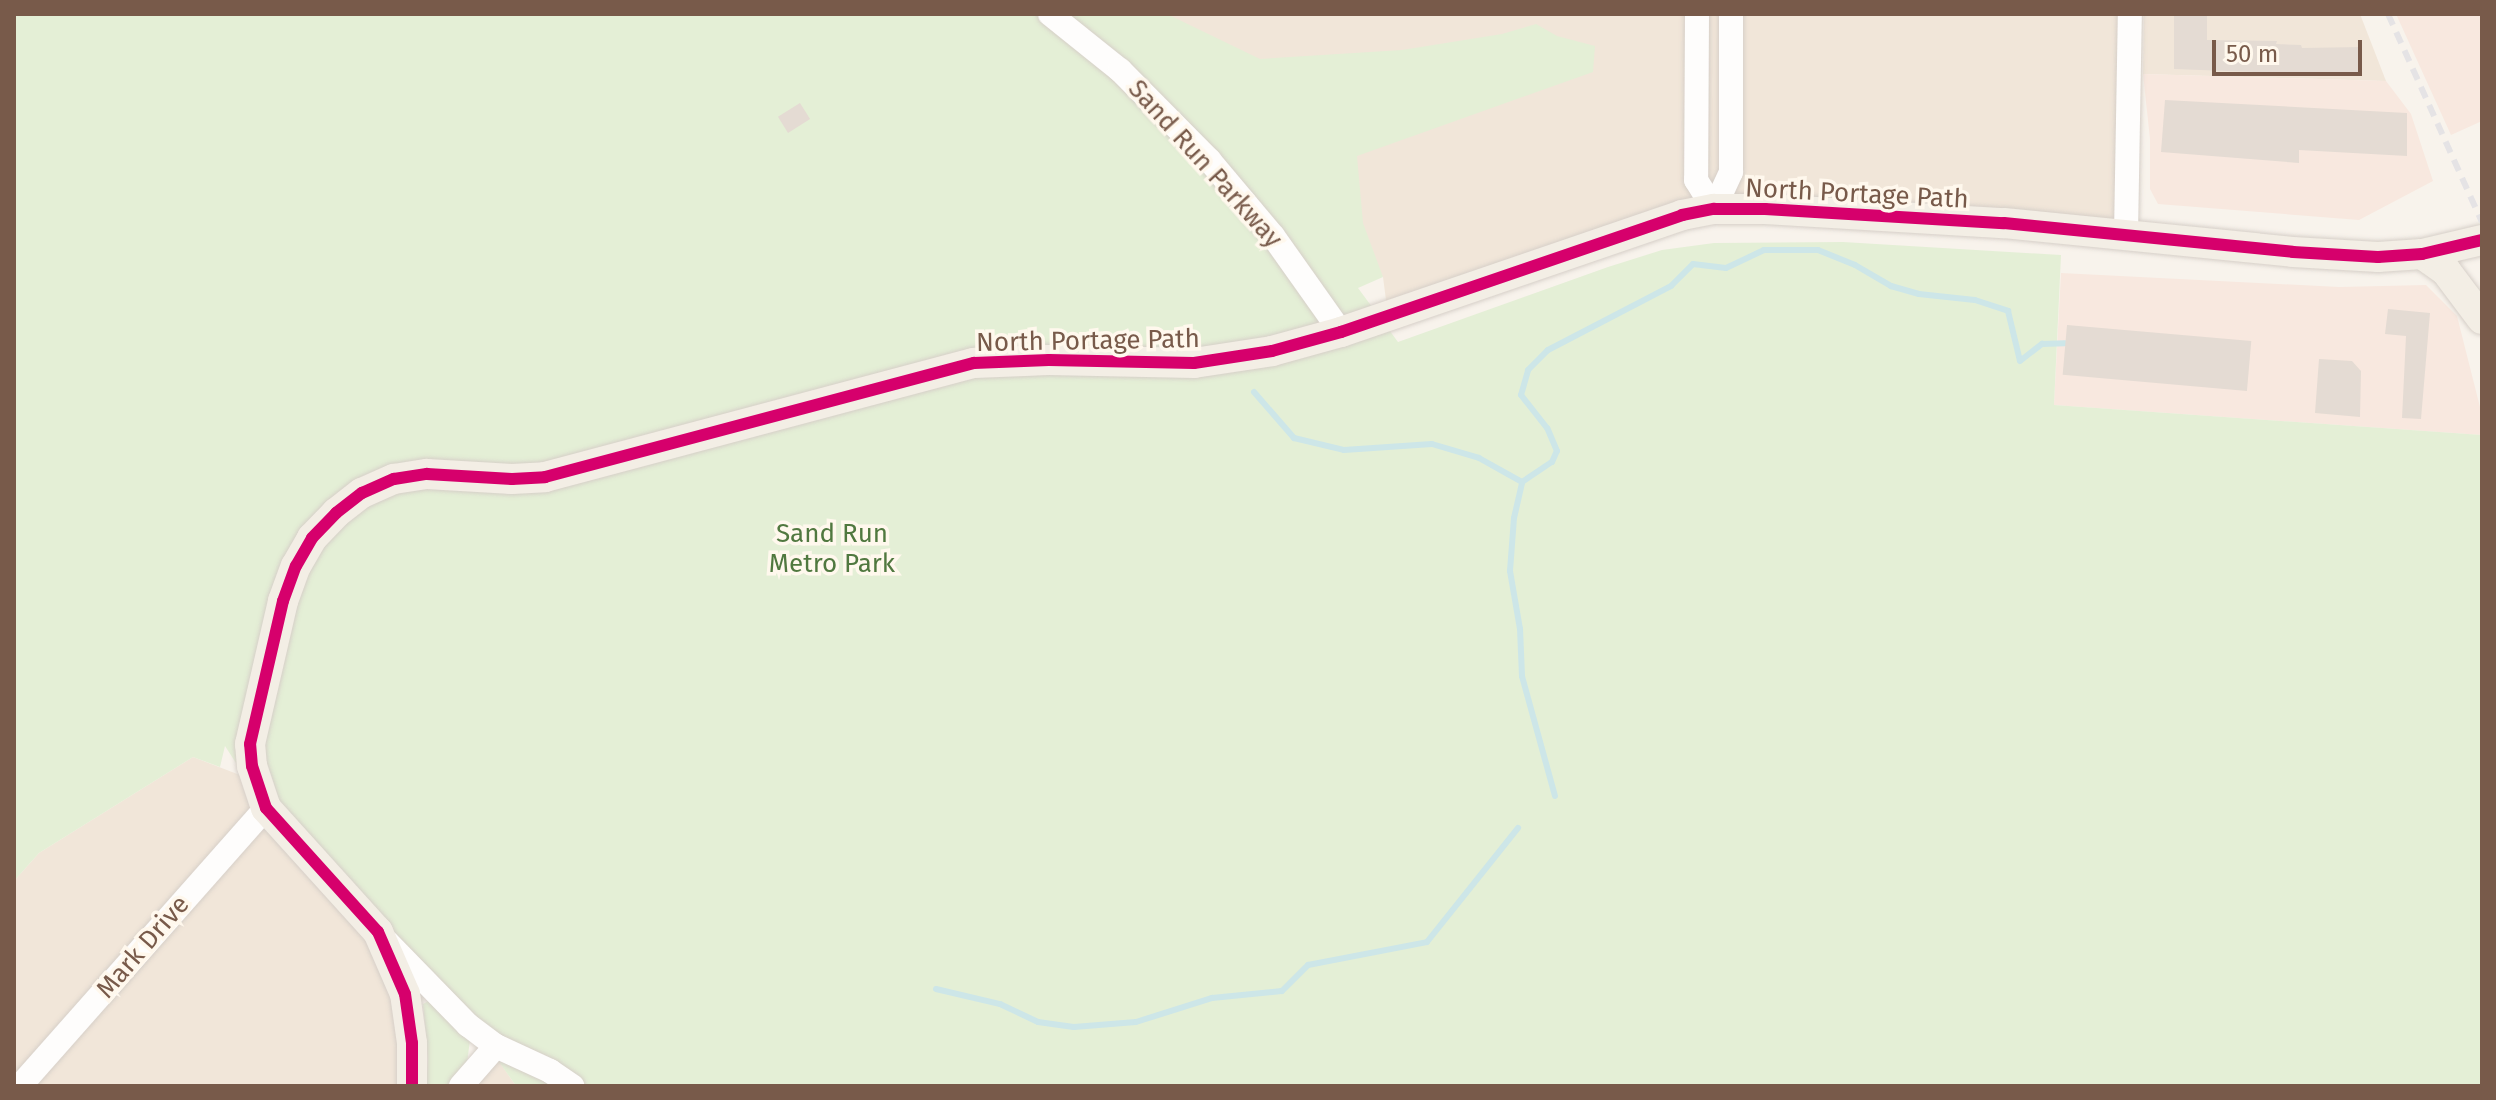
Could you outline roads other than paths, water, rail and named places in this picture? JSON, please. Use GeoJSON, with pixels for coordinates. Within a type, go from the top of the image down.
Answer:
{"type":"FeatureCollection","features":[{"type":"Feature","properties":{"kind":"main road","name":"North Portage Path"},"geometry":{"type":"LineString","coordinates":[[412,1086],[412,1043],[405,994],[378,932],[266,808],[252,766],[250,744],[283,601],[296,566],[312,538],[336,513],[372,489],[394,479],[427,474],[512,479],[545,477],[974,363],[1049,360],[1194,363],[1272,351],[1341,332],[1682,215],[1714,209],[1765,209],[2126,234],[2293,252],[2378,257],[2422,254],[2482,240]]}},
{"type":"Feature","properties":{"kind":"main road"},"geometry":{"type":"LineString","coordinates":[[2422,254],[2446,271],[2482,319]]}},
{"type":"Feature","properties":{"kind":"street","name":"Sand Run Parkway"},"geometry":{"type":"LineString","coordinates":[[1050,14],[1120,70],[1209,160],[1283,248],[1341,332]]}},
{"type":"Feature","properties":{"kind":"street"},"geometry":{"type":"LineString","coordinates":[[1697,14],[1696,180],[1714,209]]}},
{"type":"Feature","properties":{"kind":"street"},"geometry":{"type":"LineString","coordinates":[[1714,209],[1731,172],[1731,14]]}},
{"type":"Feature","properties":{"kind":"street"},"geometry":{"type":"LineString","coordinates":[[2126,234],[2130,14]]}},
{"type":"Feature","properties":{"kind":"street","name":"Mark Drive"},"geometry":{"type":"LineString","coordinates":[[20,1086],[266,808]]}},
{"type":"Feature","properties":{"kind":"street"},"geometry":{"type":"LineString","coordinates":[[378,932],[468,1025],[496,1046],[550,1071],[572,1086]]}},
{"type":"Feature","properties":{"kind":"street"},"geometry":{"type":"LineString","coordinates":[[461,1086],[496,1046]]}},
{"type":"Feature","properties":{"kind":"waterway"},"geometry":{"type":"LineString","coordinates":[[1555,796],[1522,676],[1520,629],[1510,571],[1514,518],[1522,482],[1552,462],[1557,451],[1547,428],[1521,395],[1528,370],[1548,350],[1671,286],[1693,264],[1726,268],[1764,250],[1818,250],[1855,265],[1891,286],[1919,294],[1975,300],[2008,311],[2020,361],[2042,344],[2065,343]]}},
{"type":"Feature","properties":{"kind":"waterway"},"geometry":{"type":"LineString","coordinates":[[1254,392],[1294,438],[1344,450],[1432,444],[1479,458],[1522,482]]}},
{"type":"Feature","properties":{"kind":"waterway"},"geometry":{"type":"LineString","coordinates":[[936,989],[1000,1004],[1038,1022],[1074,1027],[1136,1022],[1212,998],[1282,991],[1308,965],[1427,942],[1518,828]]}},
{"type":"Feature","properties":{"kind":"railway"},"geometry":{"type":"LineString","coordinates":[[2388,14],[2482,222]]}},
{"type":"Feature","properties":{"kind":"park label","name":"Sand Run Metro Park"},"geometry":{"type":"Point","coordinates":[832,549]}}]}
